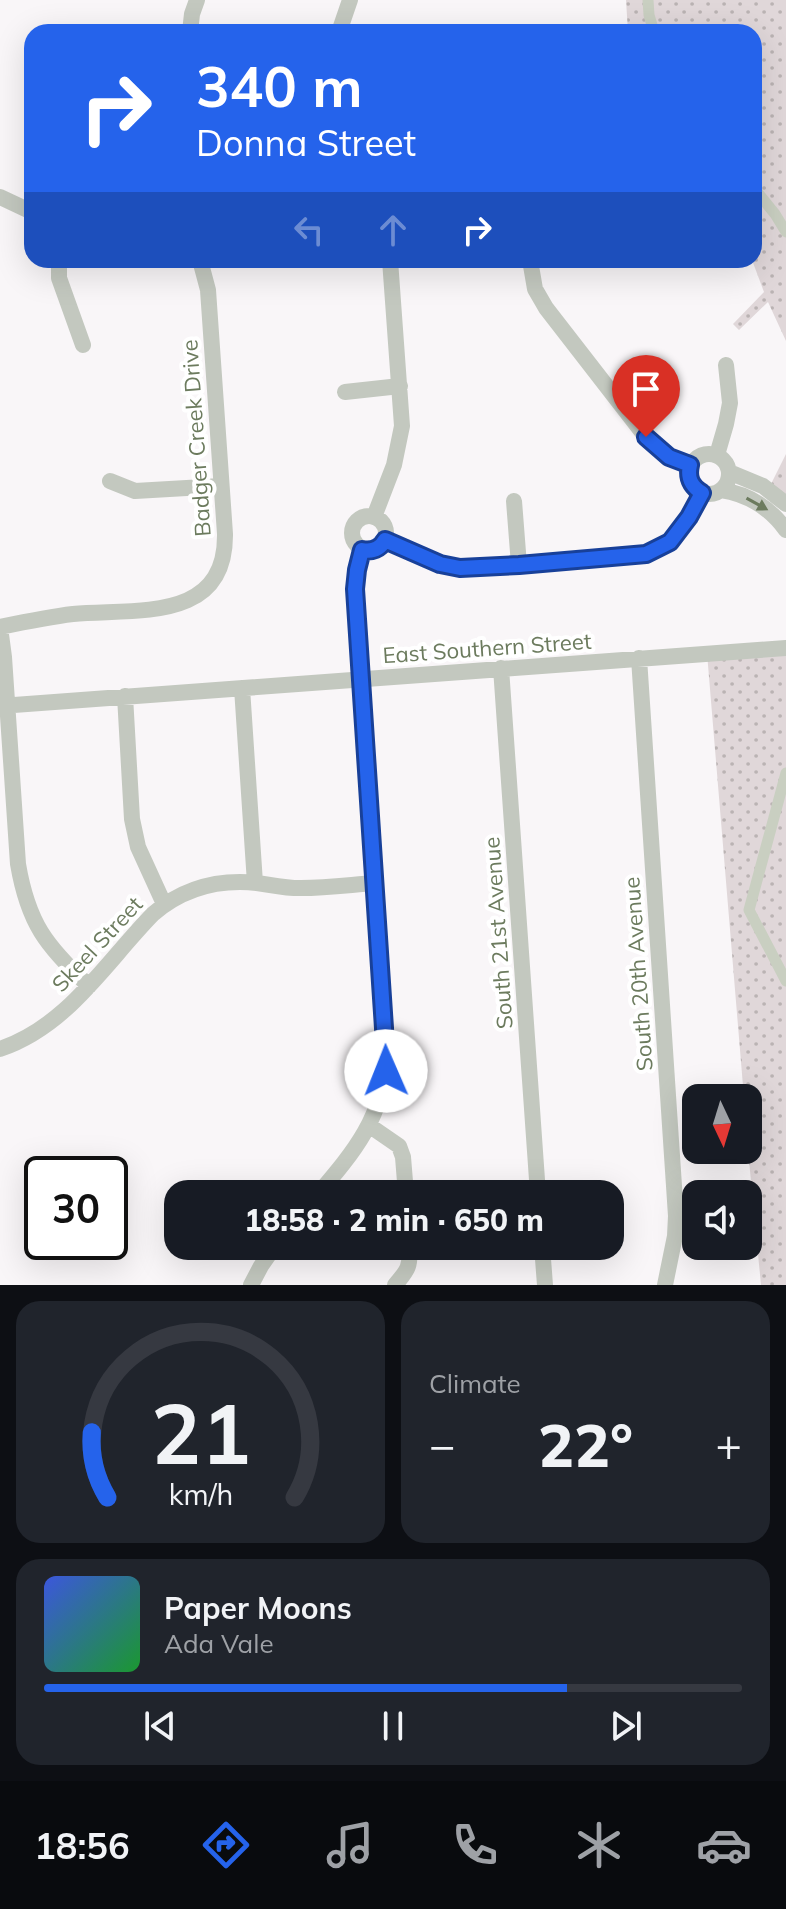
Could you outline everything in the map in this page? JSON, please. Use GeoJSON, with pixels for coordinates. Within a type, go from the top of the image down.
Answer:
{"type":"FeatureCollection","features":[{"type":"Feature","properties":{"kind":"street"},"geometry":{"type":"LineString","coordinates":[[191,24],[197,0]]}},
{"type":"Feature","properties":{"kind":"street"},"geometry":{"type":"LineString","coordinates":[[342,24],[350,0]]}},
{"type":"Feature","properties":{"kind":"street"},"geometry":{"type":"LineString","coordinates":[[0,197],[24,208]]}},
{"type":"Feature","properties":{"kind":"street"},"geometry":{"type":"LineString","coordinates":[[59,268],[59,278],[83,345]]}},
{"type":"Feature","properties":{"kind":"street","name":"Badger Creek Drive"},"geometry":{"type":"LineString","coordinates":[[0,627],[71,614],[168,608],[214,590],[225,546],[208,290],[202,268]]}},
{"type":"Feature","properties":{"kind":"street"},"geometry":{"type":"LineString","coordinates":[[374,517],[394,465],[402,426],[391,268]]}},
{"type":"Feature","properties":{"kind":"street"},"geometry":{"type":"LineString","coordinates":[[531,268],[535,289],[546,308],[646,437],[669,457],[690,465]]}},
{"type":"Feature","properties":{"kind":"street"},"geometry":{"type":"LineString","coordinates":[[717,455],[730,403],[726,365]]}},
{"type":"Feature","properties":{"kind":"street"},"geometry":{"type":"LineString","coordinates":[[345,392],[400,386]]}},
{"type":"Feature","properties":{"kind":"street"},"geometry":{"type":"LineString","coordinates":[[721,490],[729,472],[724,460],[717,455],[700,456],[690,465],[689,478],[702,493],[731,491],[757,502],[776,517],[786,530]]}},
{"type":"Feature","properties":{"kind":"street"},"geometry":{"type":"LineString","coordinates":[[729,472],[763,486],[786,504]]}},
{"type":"Feature","properties":{"kind":"street"},"geometry":{"type":"LineString","coordinates":[[110,481],[135,491],[221,486]]}},
{"type":"Feature","properties":{"kind":"street"},"geometry":{"type":"LineString","coordinates":[[385,540],[440,564],[460,568],[646,554],[670,542],[702,493]]}},
{"type":"Feature","properties":{"kind":"street"},"geometry":{"type":"LineString","coordinates":[[514,501],[519,565]]}},
{"type":"Feature","properties":{"kind":"street"},"geometry":{"type":"LineString","coordinates":[[374,517],[384,525],[385,540],[377,549],[362,550],[352,539],[352,527],[360,518],[374,517]]}},
{"type":"Feature","properties":{"kind":"street"},"geometry":{"type":"LineString","coordinates":[[330,1180],[370,1126],[382,1092],[386,1058],[355,589],[362,550]]}},
{"type":"Feature","properties":{"kind":"street"},"geometry":{"type":"LineString","coordinates":[[0,627],[18,864],[24,892],[46,941],[89,986]]}},
{"type":"Feature","properties":{"kind":"street","name":"East Southern Street"},"geometry":{"type":"LineString","coordinates":[[4,706],[786,648]]}},
{"type":"Feature","properties":{"kind":"street","name":"South 20th Avenue"},"geometry":{"type":"LineString","coordinates":[[639,658],[676,1216],[665,1285]]}},
{"type":"Feature","properties":{"kind":"street","name":"South 21st Avenue"},"geometry":{"type":"LineString","coordinates":[[501,668],[537,1180]]}},
{"type":"Feature","properties":{"kind":"street"},"geometry":{"type":"LineString","coordinates":[[242,688],[255,883]]}},
{"type":"Feature","properties":{"kind":"street"},"geometry":{"type":"LineString","coordinates":[[125,696],[132,819],[147,869],[164,904]]}},
{"type":"Feature","properties":{"kind":"street","name":"Skeel Street"},"geometry":{"type":"LineString","coordinates":[[0,1049],[35,1033],[77,1000],[136,931],[164,904],[184,893],[205,886],[236,882],[297,888],[375,883]]}},
{"type":"Feature","properties":{"kind":"street"},"geometry":{"type":"LineString","coordinates":[[370,1126],[399,1146],[405,1180]]}},
{"type":"Feature","properties":{"kind":"street"},"geometry":{"type":"LineString","coordinates":[[251,1285],[265,1260]]}},
{"type":"Feature","properties":{"kind":"street"},"geometry":{"type":"LineString","coordinates":[[395,1285],[406,1273],[410,1260]]}},
{"type":"Feature","properties":{"kind":"street"},"geometry":{"type":"LineString","coordinates":[[543,1260],[545,1285]]}},
{"type":"Feature","properties":{"kind":"shaded area"},"geometry":{"type":"Polygon","coordinates":[[[626,0],[786,0],[786,341],[768,302],[739,330],[733,324],[764,292],[755,268],[762,268],[762,24],[628,24],[626,0]]]}},
{"type":"Feature","properties":{"kind":"shaded area"},"geometry":{"type":"Polygon","coordinates":[[[786,454],[786,504],[768,490],[786,454]]]}},
{"type":"Feature","properties":{"kind":"shaded area"},"geometry":{"type":"Polygon","coordinates":[[[786,648],[786,1285],[761,1285],[759,1260],[762,1260],[762,1180],[751,1180],[749,1164],[762,1164],[762,1084],[743,1084],[707,653],[786,648]]]}},
{"type":"Feature","properties":{"kind":"waterway"},"geometry":{"type":"LineString","coordinates":[[648,0],[652,24]]}},
{"type":"Feature","properties":{"kind":"waterway"},"geometry":{"type":"LineString","coordinates":[[762,198],[786,232]]}},
{"type":"Feature","properties":{"kind":"waterway"},"geometry":{"type":"LineString","coordinates":[[786,773],[749,910],[786,981]]}},
{"type":"Feature","properties":{"kind":"route"},"geometry":{"type":"LineString","coordinates":[[386,1071],[355,589],[362,550],[377,549],[385,540],[440,564],[460,568],[646,554],[670,542],[702,493],[689,478],[690,465],[669,457],[646,437]]}}]}
